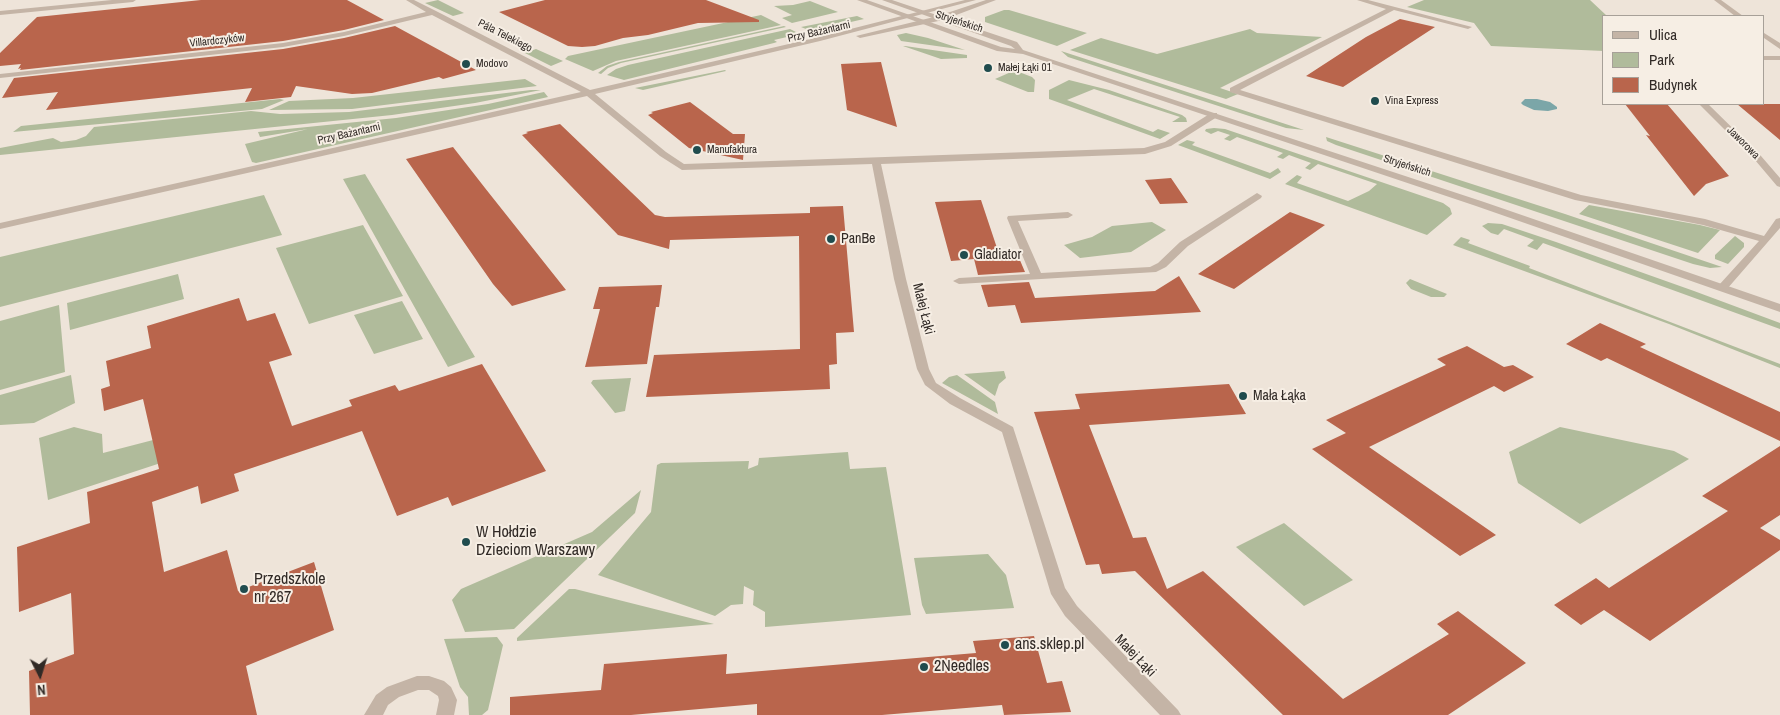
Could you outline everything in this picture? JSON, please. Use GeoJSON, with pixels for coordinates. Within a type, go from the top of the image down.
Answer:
{"type":"FeatureCollection","features":[{"type":"Feature","properties":{"kind":"street"},"geometry":{"type":"LineString","coordinates":[[0,13],[133,0]]}},
{"type":"Feature","properties":{"kind":"street","name":"Pála Telekiego"},"geometry":{"type":"LineString","coordinates":[[409,0],[589,93],[663,154],[682,167],[876,161]]}},
{"type":"Feature","properties":{"kind":"street","name":"Stryjeńskich"},"geometry":{"type":"LineString","coordinates":[[860,0],[921,23],[1000,49],[1024,52],[1587,239],[1780,308]]}},
{"type":"Feature","properties":{"kind":"street","name":"Stryjeńskich"},"geometry":{"type":"LineString","coordinates":[[885,0],[1014,44],[1024,52]]}},
{"type":"Feature","properties":{"kind":"street","name":"Przy Bażantarni"},"geometry":{"type":"LineString","coordinates":[[0,226],[703,67],[724,60],[820,39],[973,0]]}},
{"type":"Feature","properties":{"kind":"street","name":"Przy Bażantarni"},"geometry":{"type":"LineString","coordinates":[[703,67],[731,65],[921,23],[993,0]]}},
{"type":"Feature","properties":{"kind":"street"},"geometry":{"type":"LineString","coordinates":[[1360,0],[1468,28]]}},
{"type":"Feature","properties":{"kind":"street"},"geometry":{"type":"LineString","coordinates":[[1718,0],[1738,15]]}},
{"type":"Feature","properties":{"kind":"street"},"geometry":{"type":"LineString","coordinates":[[1393,8],[1233,90],[1578,198],[1705,222],[1766,240]]}},
{"type":"Feature","properties":{"kind":"street","name":"Villardczyków"},"geometry":{"type":"LineString","coordinates":[[0,76],[290,44],[344,34],[434,12]]}},
{"type":"Feature","properties":{"kind":"street"},"geometry":{"type":"LineString","coordinates":[[1765,36],[1780,47]]}},
{"type":"Feature","properties":{"kind":"street"},"geometry":{"type":"LineString","coordinates":[[1765,58],[1780,58]]}},
{"type":"Feature","properties":{"kind":"street","name":"Jaworowa"},"geometry":{"type":"LineString","coordinates":[[1704,105],[1758,158],[1780,184]]}},
{"type":"Feature","properties":{"kind":"street"},"geometry":{"type":"LineString","coordinates":[[876,161],[1145,151],[1168,144],[1214,115]]}},
{"type":"Feature","properties":{"kind":"street","name":"Małej Łąki"},"geometry":{"type":"LineString","coordinates":[[876,161],[900,279],[923,369],[931,385],[955,401],[1008,430],[1057,590],[1071,611],[1172,715]]}},
{"type":"Feature","properties":{"kind":"street"},"geometry":{"type":"LineString","coordinates":[[959,281],[1152,270],[1162,265],[1184,244],[1257,196]]}},
{"type":"Feature","properties":{"kind":"street"},"geometry":{"type":"LineString","coordinates":[[1037,277],[1012,218],[1068,215]]}},
{"type":"Feature","properties":{"kind":"street"},"geometry":{"type":"LineString","coordinates":[[1723,287],[1766,240],[1780,221]]}},
{"type":"Feature","properties":{"kind":"street"},"geometry":{"type":"LineString","coordinates":[[373,715],[382,700],[392,692],[417,683],[429,683],[438,686],[445,692],[448,700],[445,715]]}},
{"type":"Feature","properties":{"kind":"green space"},"geometry":{"type":"Polygon","coordinates":[[[438,0],[464,13],[453,16],[425,3],[438,0]]]}},
{"type":"Feature","properties":{"kind":"green space"},"geometry":{"type":"Polygon","coordinates":[[[1424,0],[1590,0],[1606,15],[1602,15],[1602,51],[1491,46],[1474,23],[1407,7],[1424,0]]]}},
{"type":"Feature","properties":{"kind":"green space"},"geometry":{"type":"Polygon","coordinates":[[[810,1],[838,12],[792,23],[782,18],[792,15],[774,6],[793,5],[810,1]]]}},
{"type":"Feature","properties":{"kind":"green space"},"geometry":{"type":"Polygon","coordinates":[[[1004,10],[1087,33],[1057,46],[985,22],[985,17],[1004,10]]]}},
{"type":"Feature","properties":{"kind":"green space"},"geometry":{"type":"Polygon","coordinates":[[[761,15],[781,25],[616,61],[593,71],[565,59],[568,56],[761,15]]]}},
{"type":"Feature","properties":{"kind":"green space"},"geometry":{"type":"Polygon","coordinates":[[[857,16],[864,19],[811,31],[801,27],[857,16]]]}},
{"type":"Feature","properties":{"kind":"green space"},"geometry":{"type":"Polygon","coordinates":[[[786,27],[621,63],[608,68],[601,74],[598,73],[607,66],[619,62],[786,27]]]}},
{"type":"Feature","properties":{"kind":"green space"},"geometry":{"type":"Polygon","coordinates":[[[790,29],[800,34],[774,40],[777,42],[774,43],[624,80],[607,75],[616,69],[628,65],[790,29]]]}},
{"type":"Feature","properties":{"kind":"green space"},"geometry":{"type":"Polygon","coordinates":[[[1250,29],[1257,33],[1322,37],[1220,88],[1238,94],[1226,99],[1070,50],[1101,38],[1157,54],[1250,29]]]}},
{"type":"Feature","properties":{"kind":"green space"},"geometry":{"type":"Polygon","coordinates":[[[906,33],[965,50],[901,41],[897,35],[906,33]]]}},
{"type":"Feature","properties":{"kind":"green space"},"geometry":{"type":"Polygon","coordinates":[[[903,46],[967,55],[967,58],[941,59],[903,46]]]}},
{"type":"Feature","properties":{"kind":"green space"},"geometry":{"type":"Polygon","coordinates":[[[536,49],[563,61],[551,66],[525,53],[536,49]]]}},
{"type":"Feature","properties":{"kind":"green space"},"geometry":{"type":"Polygon","coordinates":[[[1061,51],[1304,130],[1286,128],[1068,57],[1061,51]]]}},
{"type":"Feature","properties":{"kind":"green space"},"geometry":{"type":"Polygon","coordinates":[[[725,70],[643,90],[635,88],[725,70]]]}},
{"type":"Feature","properties":{"kind":"green space"},"geometry":{"type":"Polygon","coordinates":[[[1011,72],[1019,72],[1032,77],[1035,80],[1034,92],[1028,92],[995,79],[1011,72]]]}},
{"type":"Feature","properties":{"kind":"green space"},"geometry":{"type":"Polygon","coordinates":[[[525,79],[537,86],[352,109],[269,110],[289,101],[353,98],[525,79]]]}},
{"type":"Feature","properties":{"kind":"green space"},"geometry":{"type":"Polygon","coordinates":[[[1069,80],[1109,90],[1182,115],[1186,118],[1187,122],[1172,122],[1180,117],[1094,89],[1067,100],[1153,132],[1158,129],[1170,133],[1160,139],[1049,99],[1049,90],[1069,80]]]}},
{"type":"Feature","properties":{"kind":"green space"},"geometry":{"type":"Polygon","coordinates":[[[541,90],[475,103],[392,115],[0,155],[0,148],[53,138],[61,142],[76,140],[86,136],[94,127],[251,111],[280,114],[349,112],[541,90]]]}},
{"type":"Feature","properties":{"kind":"green space"},"geometry":{"type":"Polygon","coordinates":[[[544,92],[548,97],[256,163],[252,162],[245,144],[308,129],[260,137],[258,132],[396,118],[488,104],[544,92]]]}},
{"type":"Feature","properties":{"kind":"green space"},"geometry":{"type":"Polygon","coordinates":[[[284,100],[262,109],[13,132],[21,126],[284,100]]]}},
{"type":"Feature","properties":{"kind":"green space"},"geometry":{"type":"Polygon","coordinates":[[[1206,129],[1225,129],[1443,203],[1450,208],[1452,214],[1427,235],[1285,184],[1297,175],[1302,177],[1297,183],[1348,201],[1369,191],[1377,184],[1318,164],[1310,170],[1305,168],[1311,163],[1289,155],[1283,159],[1277,157],[1283,153],[1237,137],[1230,141],[1224,139],[1230,135],[1218,131],[1211,134],[1205,131],[1206,129]]]}},
{"type":"Feature","properties":{"kind":"green space"},"geometry":{"type":"Polygon","coordinates":[[[1326,137],[1722,267],[1710,268],[1693,264],[1336,145],[1327,141],[1326,137]]]}},
{"type":"Feature","properties":{"kind":"green space"},"geometry":{"type":"Polygon","coordinates":[[[1187,140],[1195,142],[1192,145],[1270,173],[1278,168],[1281,172],[1270,179],[1178,145],[1187,140]]]}},
{"type":"Feature","properties":{"kind":"green space"},"geometry":{"type":"Polygon","coordinates":[[[365,174],[475,357],[448,367],[343,179],[365,174]]]}},
{"type":"Feature","properties":{"kind":"green space"},"geometry":{"type":"Polygon","coordinates":[[[264,195],[282,235],[0,307],[0,257],[264,195]]]}},
{"type":"Feature","properties":{"kind":"green space"},"geometry":{"type":"Polygon","coordinates":[[[1589,205],[1720,230],[1698,253],[1579,214],[1589,205]]]}},
{"type":"Feature","properties":{"kind":"green space"},"geometry":{"type":"Polygon","coordinates":[[[1152,222],[1166,230],[1131,252],[1080,258],[1064,245],[1092,237],[1112,226],[1152,222]]]}},
{"type":"Feature","properties":{"kind":"green space"},"geometry":{"type":"Polygon","coordinates":[[[1488,223],[1502,224],[1694,291],[1780,323],[1780,329],[1543,243],[1537,250],[1527,246],[1534,240],[1504,229],[1498,235],[1491,233],[1482,226],[1488,223]]]}},
{"type":"Feature","properties":{"kind":"green space"},"geometry":{"type":"Polygon","coordinates":[[[363,225],[403,296],[309,324],[276,248],[363,225]]]}},
{"type":"Feature","properties":{"kind":"green space"},"geometry":{"type":"Polygon","coordinates":[[[1735,236],[1744,243],[1744,247],[1728,264],[1715,259],[1715,255],[1735,236]]]}},
{"type":"Feature","properties":{"kind":"green space"},"geometry":{"type":"Polygon","coordinates":[[[1461,237],[1470,240],[1468,243],[1530,266],[1529,268],[1780,364],[1780,368],[1669,324],[1453,245],[1461,237]]]}},
{"type":"Feature","properties":{"kind":"green space"},"geometry":{"type":"Polygon","coordinates":[[[178,274],[184,299],[70,330],[67,303],[178,274]]]}},
{"type":"Feature","properties":{"kind":"green space"},"geometry":{"type":"Polygon","coordinates":[[[1410,279],[1447,294],[1444,297],[1431,297],[1411,289],[1406,283],[1410,279]]]}},
{"type":"Feature","properties":{"kind":"green space"},"geometry":{"type":"Polygon","coordinates":[[[402,301],[423,339],[374,354],[354,315],[402,301]]]}},
{"type":"Feature","properties":{"kind":"green space"},"geometry":{"type":"Polygon","coordinates":[[[59,305],[65,372],[0,390],[0,321],[59,305]]]}},
{"type":"Feature","properties":{"kind":"green space"},"geometry":{"type":"Polygon","coordinates":[[[1004,371],[1006,378],[999,384],[995,396],[964,374],[1004,371]]]}},
{"type":"Feature","properties":{"kind":"green space"},"geometry":{"type":"Polygon","coordinates":[[[71,375],[75,403],[34,423],[0,425],[0,395],[71,375]]]}},
{"type":"Feature","properties":{"kind":"green space"},"geometry":{"type":"Polygon","coordinates":[[[957,375],[995,402],[998,414],[942,383],[949,377],[957,375]]]}},
{"type":"Feature","properties":{"kind":"green space"},"geometry":{"type":"Polygon","coordinates":[[[631,378],[625,411],[615,413],[591,383],[593,380],[631,378]]]}},
{"type":"Feature","properties":{"kind":"green space"},"geometry":{"type":"Polygon","coordinates":[[[74,427],[102,434],[103,453],[184,432],[182,456],[48,500],[39,438],[74,427]]]}},
{"type":"Feature","properties":{"kind":"green space"},"geometry":{"type":"Polygon","coordinates":[[[1560,427],[1674,451],[1689,459],[1580,524],[1518,483],[1509,452],[1560,427]]]}},
{"type":"Feature","properties":{"kind":"green space"},"geometry":{"type":"Polygon","coordinates":[[[848,452],[850,469],[886,467],[911,615],[765,627],[765,612],[753,605],[754,591],[744,586],[743,604],[731,605],[715,616],[598,575],[651,512],[657,465],[661,463],[749,461],[748,469],[758,465],[759,458],[848,452]]]}},
{"type":"Feature","properties":{"kind":"green space"},"geometry":{"type":"Polygon","coordinates":[[[641,490],[635,513],[514,629],[465,632],[452,600],[461,589],[592,532],[641,490]]]}},
{"type":"Feature","properties":{"kind":"green space"},"geometry":{"type":"Polygon","coordinates":[[[1284,523],[1353,580],[1304,606],[1236,547],[1284,523]]]}},
{"type":"Feature","properties":{"kind":"green space"},"geometry":{"type":"Polygon","coordinates":[[[988,554],[1006,575],[1014,608],[926,614],[922,605],[914,558],[988,554]]]}},
{"type":"Feature","properties":{"kind":"green space"},"geometry":{"type":"Polygon","coordinates":[[[569,589],[714,624],[517,641],[517,638],[569,589]]]}},
{"type":"Feature","properties":{"kind":"green space"},"geometry":{"type":"Polygon","coordinates":[[[497,637],[503,645],[488,710],[482,715],[469,715],[468,697],[460,687],[444,639],[497,637]]]}},
{"type":"Feature","properties":{"kind":"water"},"geometry":{"type":"Polygon","coordinates":[[[1525,99],[1550,102],[1557,109],[1548,111],[1534,110],[1521,103],[1525,99]]]}},
{"type":"Feature","properties":{"kind":"building"},"geometry":{"type":"Polygon","coordinates":[[[201,0],[347,0],[384,20],[344,30],[283,41],[20,70],[21,68],[18,69],[21,64],[0,66],[0,53],[37,17],[201,0]]]}},
{"type":"Feature","properties":{"kind":"building"},"geometry":{"type":"Polygon","coordinates":[[[545,0],[706,0],[759,20],[759,22],[698,23],[648,35],[623,38],[595,46],[582,47],[568,46],[499,12],[545,0]]]}},
{"type":"Feature","properties":{"kind":"building"},"geometry":{"type":"Polygon","coordinates":[[[1400,19],[1435,27],[1343,87],[1306,76],[1366,37],[1400,19]]]}},
{"type":"Feature","properties":{"kind":"building"},"geometry":{"type":"Polygon","coordinates":[[[395,26],[476,70],[443,79],[439,77],[372,93],[352,94],[296,86],[291,97],[245,102],[252,88],[46,110],[58,92],[2,98],[14,78],[283,49],[395,26]]]}},
{"type":"Feature","properties":{"kind":"building"},"geometry":{"type":"Polygon","coordinates":[[[881,62],[897,127],[847,110],[841,64],[881,62]]]}},
{"type":"Feature","properties":{"kind":"building"},"geometry":{"type":"Polygon","coordinates":[[[690,102],[733,134],[745,134],[743,160],[689,148],[648,115],[653,113],[651,112],[690,102]]]}},
{"type":"Feature","properties":{"kind":"building"},"geometry":{"type":"Polygon","coordinates":[[[1780,104],[1780,140],[1738,105],[1780,104]]]}},
{"type":"Feature","properties":{"kind":"building"},"geometry":{"type":"Polygon","coordinates":[[[1626,105],[1668,105],[1729,176],[1706,184],[1694,196],[1646,135],[1650,136],[1626,105]]]}},
{"type":"Feature","properties":{"kind":"building"},"geometry":{"type":"Polygon","coordinates":[[[560,124],[655,215],[665,217],[810,213],[810,207],[843,206],[854,332],[836,333],[837,364],[829,365],[830,389],[646,397],[654,355],[800,349],[799,236],[670,240],[669,249],[618,235],[522,135],[528,133],[526,132],[560,124]]]}},
{"type":"Feature","properties":{"kind":"building"},"geometry":{"type":"Polygon","coordinates":[[[453,147],[566,290],[512,306],[493,284],[406,159],[453,147]]]}},
{"type":"Feature","properties":{"kind":"building"},"geometry":{"type":"Polygon","coordinates":[[[1171,178],[1188,203],[1160,204],[1145,180],[1171,178]]]}},
{"type":"Feature","properties":{"kind":"building"},"geometry":{"type":"Polygon","coordinates":[[[981,200],[1000,257],[1016,251],[1025,272],[978,275],[974,259],[951,261],[935,202],[981,200]]]}},
{"type":"Feature","properties":{"kind":"building"},"geometry":{"type":"Polygon","coordinates":[[[1290,212],[1325,225],[1234,289],[1198,274],[1290,212]]]}},
{"type":"Feature","properties":{"kind":"building"},"geometry":{"type":"Polygon","coordinates":[[[1179,276],[1201,312],[1021,323],[1015,305],[988,307],[981,285],[1029,282],[1035,298],[1155,291],[1179,276]]]}},
{"type":"Feature","properties":{"kind":"building"},"geometry":{"type":"Polygon","coordinates":[[[662,285],[659,307],[656,307],[647,364],[585,367],[600,309],[593,309],[599,287],[662,285]]]}},
{"type":"Feature","properties":{"kind":"building"},"geometry":{"type":"Polygon","coordinates":[[[239,298],[247,321],[275,313],[292,355],[269,362],[292,426],[352,406],[349,400],[395,385],[399,391],[482,364],[546,471],[452,506],[448,497],[397,516],[362,431],[234,474],[239,491],[201,504],[198,486],[152,502],[164,572],[227,550],[238,591],[314,562],[334,630],[246,666],[257,715],[30,715],[29,671],[74,654],[71,593],[19,612],[17,547],[90,523],[87,492],[159,469],[143,399],[104,411],[101,389],[110,386],[106,361],[151,348],[147,326],[239,298]]]}},
{"type":"Feature","properties":{"kind":"building"},"geometry":{"type":"Polygon","coordinates":[[[1600,323],[1646,344],[1640,347],[1780,412],[1780,441],[1607,358],[1601,361],[1566,344],[1600,323]]]}},
{"type":"Feature","properties":{"kind":"building"},"geometry":{"type":"Polygon","coordinates":[[[1467,346],[1504,367],[1513,365],[1534,377],[1504,392],[1494,386],[1369,447],[1496,535],[1460,556],[1312,449],[1346,433],[1326,420],[1446,365],[1437,359],[1467,346]]]}},
{"type":"Feature","properties":{"kind":"building"},"geometry":{"type":"Polygon","coordinates":[[[1229,384],[1246,414],[1089,425],[1133,538],[1146,537],[1167,589],[1203,571],[1343,699],[1449,634],[1437,624],[1458,611],[1526,663],[1448,715],[1283,715],[1135,571],[1102,574],[1099,564],[1086,565],[1034,412],[1080,409],[1075,394],[1229,384]]]}},
{"type":"Feature","properties":{"kind":"building"},"geometry":{"type":"Polygon","coordinates":[[[1780,446],[1780,515],[1760,528],[1780,540],[1780,550],[1650,641],[1604,610],[1581,625],[1554,605],[1596,578],[1609,588],[1728,511],[1702,496],[1780,446]]]}},
{"type":"Feature","properties":{"kind":"building"},"geometry":{"type":"Polygon","coordinates":[[[1034,636],[1047,683],[1062,681],[1071,712],[1004,715],[1002,705],[882,715],[757,715],[757,704],[631,715],[510,715],[510,697],[601,690],[604,664],[727,654],[726,674],[976,653],[973,641],[1034,636]]]}},
{"type":"Feature","properties":{"kind":"place","name":"Modovo"},"geometry":{"type":"Point","coordinates":[466,64]}},
{"type":"Feature","properties":{"kind":"place","name":"Małej Łąki 01"},"geometry":{"type":"Point","coordinates":[988,68]}},
{"type":"Feature","properties":{"kind":"place","name":"Vina Express"},"geometry":{"type":"Point","coordinates":[1375,101]}},
{"type":"Feature","properties":{"kind":"place","name":"Manufaktura"},"geometry":{"type":"Point","coordinates":[697,150]}},
{"type":"Feature","properties":{"kind":"place","name":"PanBe"},"geometry":{"type":"Point","coordinates":[831,239]}},
{"type":"Feature","properties":{"kind":"place","name":"Gladiator"},"geometry":{"type":"Point","coordinates":[964,255]}},
{"type":"Feature","properties":{"kind":"place","name":"Mała Łąka"},"geometry":{"type":"Point","coordinates":[1243,396]}},
{"type":"Feature","properties":{"kind":"place","name":"W Hołdzie Dzieciom Warszawy"},"geometry":{"type":"Point","coordinates":[466,542]}},
{"type":"Feature","properties":{"kind":"place","name":"Przedszkole nr 267"},"geometry":{"type":"Point","coordinates":[244,589]}},
{"type":"Feature","properties":{"kind":"place","name":"ans.sklep.pl"},"geometry":{"type":"Point","coordinates":[1005,645]}},
{"type":"Feature","properties":{"kind":"place","name":"2Needles"},"geometry":{"type":"Point","coordinates":[924,667]}}]}
